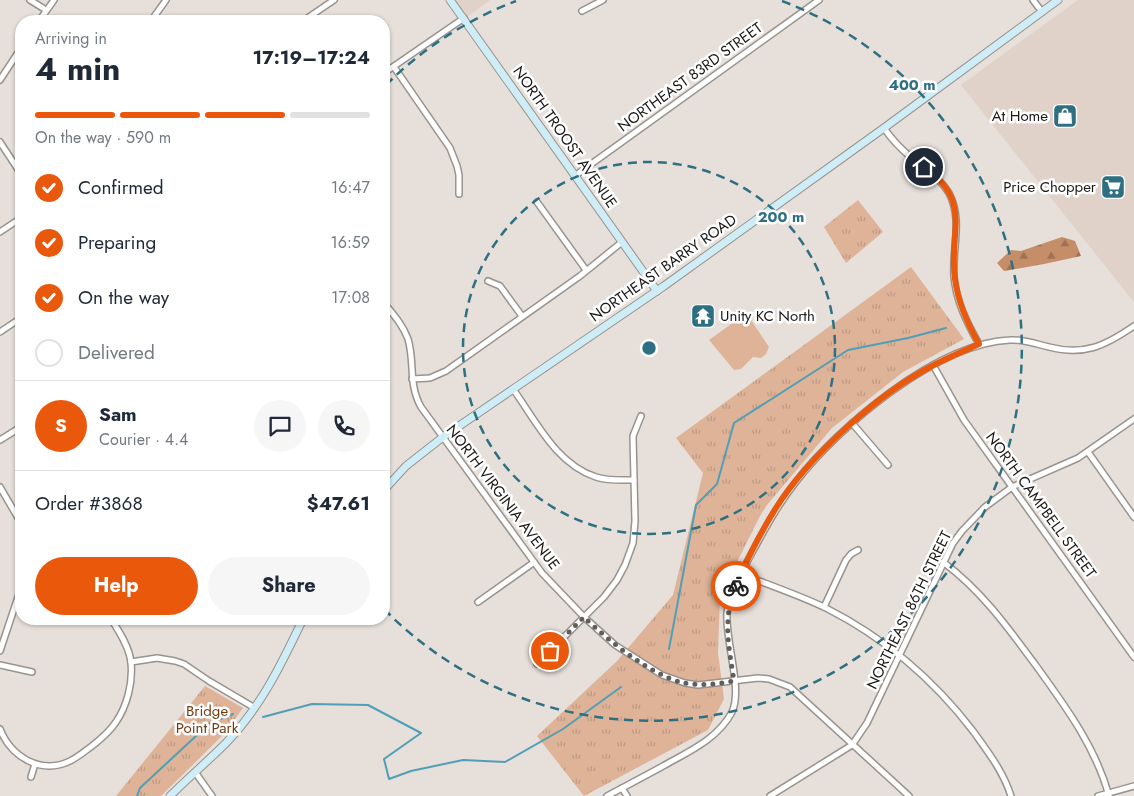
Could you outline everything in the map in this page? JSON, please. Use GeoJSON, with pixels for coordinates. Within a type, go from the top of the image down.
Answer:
{"type":"FeatureCollection","features":[{"type":"Feature","properties":{"kind":"main road","name":"NORTH TROOST AVENUE"},"geometry":{"type":"LineString","coordinates":[[450,0],[657,291]]}},
{"type":"Feature","properties":{"kind":"main road","name":"NORTHEAST BARRY ROAD"},"geometry":{"type":"LineString","coordinates":[[390,483],[406,466],[443,437],[657,291],[1058,0]]}},
{"type":"Feature","properties":{"kind":"main road"},"geometry":{"type":"LineString","coordinates":[[170,796],[227,742],[255,708],[280,669],[300,625]]}},
{"type":"Feature","properties":{"kind":"street"},"geometry":{"type":"LineString","coordinates":[[30,0],[46,10]]}},
{"type":"Feature","properties":{"kind":"street"},"geometry":{"type":"LineString","coordinates":[[43,15],[54,0]]}},
{"type":"Feature","properties":{"kind":"street"},"geometry":{"type":"LineString","coordinates":[[155,15],[166,0]]}},
{"type":"Feature","properties":{"kind":"street"},"geometry":{"type":"LineString","coordinates":[[312,15],[334,0]]}},
{"type":"Feature","properties":{"kind":"street"},"geometry":{"type":"LineString","coordinates":[[582,11],[604,0]]}},
{"type":"Feature","properties":{"kind":"street","name":"NORTHEAST 83RD STREET"},"geometry":{"type":"LineString","coordinates":[[576,175],[819,0]]}},
{"type":"Feature","properties":{"kind":"street"},"geometry":{"type":"LineString","coordinates":[[1033,0],[1042,12]]}},
{"type":"Feature","properties":{"kind":"street"},"geometry":{"type":"LineString","coordinates":[[390,69],[464,18]]}},
{"type":"Feature","properties":{"kind":"street"},"geometry":{"type":"LineString","coordinates":[[0,80],[15,57]]}},
{"type":"Feature","properties":{"kind":"street"},"geometry":{"type":"LineString","coordinates":[[394,66],[450,148],[459,175],[459,194]]}},
{"type":"Feature","properties":{"kind":"street"},"geometry":{"type":"LineString","coordinates":[[884,128],[903,151],[940,181],[948,192],[956,211],[957,229],[954,277],[958,298],[963,314],[979,344]]}},
{"type":"Feature","properties":{"kind":"street"},"geometry":{"type":"LineString","coordinates":[[0,142],[15,165]]}},
{"type":"Feature","properties":{"kind":"street"},"geometry":{"type":"LineString","coordinates":[[537,202],[586,270]]}},
{"type":"Feature","properties":{"kind":"street"},"geometry":{"type":"LineString","coordinates":[[0,232],[15,222]]}},
{"type":"Feature","properties":{"kind":"street"},"geometry":{"type":"LineString","coordinates":[[412,379],[430,378],[446,370],[622,242]]}},
{"type":"Feature","properties":{"kind":"street"},"geometry":{"type":"LineString","coordinates":[[488,281],[500,286],[522,316]]}},
{"type":"Feature","properties":{"kind":"street","name":"NORTH VIRGINIA AVENUE"},"geometry":{"type":"LineString","coordinates":[[390,311],[405,332],[410,350],[412,379],[417,399],[534,563],[584,617],[615,645],[662,675],[674,680],[698,685],[758,678],[769,679],[790,687],[909,796]]}},
{"type":"Feature","properties":{"kind":"street"},"geometry":{"type":"LineString","coordinates":[[0,332],[15,322]]}},
{"type":"Feature","properties":{"kind":"street"},"geometry":{"type":"LineString","coordinates":[[607,796],[698,746],[721,728],[731,713],[735,702],[727,613],[733,593],[741,574],[777,507],[803,474],[852,423],[895,389],[933,365],[979,344],[1011,340],[1026,341],[1065,351],[1079,351],[1105,344],[1134,326]]}},
{"type":"Feature","properties":{"kind":"street","name":"NORTH CAMPBELL STREET"},"geometry":{"type":"LineString","coordinates":[[933,365],[964,420],[1134,657]]}},
{"type":"Feature","properties":{"kind":"street"},"geometry":{"type":"LineString","coordinates":[[513,389],[551,442],[568,462],[576,468],[597,477],[634,480]]}},
{"type":"Feature","properties":{"kind":"street"},"geometry":{"type":"LineString","coordinates":[[537,664],[611,589],[622,572],[630,554],[635,521],[633,436],[641,416]]}},
{"type":"Feature","properties":{"kind":"street","name":"NORTHEAST 86TH STREET"},"geometry":{"type":"LineString","coordinates":[[770,796],[852,745],[867,723],[953,543],[985,507],[1012,486],[1064,465],[1088,452],[1134,419]]}},
{"type":"Feature","properties":{"kind":"street"},"geometry":{"type":"LineString","coordinates":[[852,423],[888,465]]}},
{"type":"Feature","properties":{"kind":"street"},"geometry":{"type":"LineString","coordinates":[[0,440],[15,431]]}},
{"type":"Feature","properties":{"kind":"street"},"geometry":{"type":"LineString","coordinates":[[1088,452],[1134,516]]}},
{"type":"Feature","properties":{"kind":"street"},"geometry":{"type":"LineString","coordinates":[[0,487],[15,513]]}},
{"type":"Feature","properties":{"kind":"street"},"geometry":{"type":"LineString","coordinates":[[824,607],[846,560],[858,550]]}},
{"type":"Feature","properties":{"kind":"street"},"geometry":{"type":"LineString","coordinates":[[944,562],[969,583],[994,610],[1069,712],[1088,743],[1109,795]]}},
{"type":"Feature","properties":{"kind":"street"},"geometry":{"type":"LineString","coordinates":[[478,602],[534,563]]}},
{"type":"Feature","properties":{"kind":"street"},"geometry":{"type":"LineString","coordinates":[[741,574],[824,607],[880,641],[899,656],[937,689],[964,720],[999,768],[1011,796]]}},
{"type":"Feature","properties":{"kind":"street"},"geometry":{"type":"LineString","coordinates":[[0,651],[15,606]]}},
{"type":"Feature","properties":{"kind":"street"},"geometry":{"type":"LineString","coordinates":[[0,729],[4,740],[10,748],[22,758],[35,764],[53,766],[70,761],[107,733],[116,722],[126,702],[132,662],[114,625]]}},
{"type":"Feature","properties":{"kind":"street"},"geometry":{"type":"LineString","coordinates":[[132,662],[157,658],[184,664],[255,708]]}},
{"type":"Feature","properties":{"kind":"street"},"geometry":{"type":"LineString","coordinates":[[0,665],[32,672]]}},
{"type":"Feature","properties":{"kind":"street"},"geometry":{"type":"LineString","coordinates":[[31,777],[35,764]]}},
{"type":"Feature","properties":{"kind":"street"},"geometry":{"type":"LineString","coordinates":[[195,772],[212,796]]}},
{"type":"Feature","properties":{"kind":"street"},"geometry":{"type":"LineString","coordinates":[[1098,796],[1109,795],[1134,786]]}},
{"type":"Feature","properties":{"kind":"street"},"geometry":{"type":"LineString","coordinates":[[622,788],[627,796]]}},
{"type":"Feature","properties":{"kind":"shaded area"},"geometry":{"type":"Polygon","coordinates":[[[455,0],[490,0],[467,17],[455,0]]]}},
{"type":"Feature","properties":{"kind":"shaded area"},"geometry":{"type":"Polygon","coordinates":[[[1078,0],[1134,0],[1134,302],[961,85],[1078,0]]]}},
{"type":"Feature","properties":{"kind":"green space"},"geometry":{"type":"Polygon","coordinates":[[[858,200],[883,232],[846,263],[824,227],[858,200]]]}},
{"type":"Feature","properties":{"kind":"green space"},"geometry":{"type":"Polygon","coordinates":[[[1062,237],[1075,241],[1081,256],[1004,271],[997,263],[1011,250],[1021,251],[1062,237]]]}},
{"type":"Feature","properties":{"kind":"green space"},"geometry":{"type":"Polygon","coordinates":[[[911,267],[964,339],[903,372],[832,428],[767,505],[720,596],[718,653],[724,699],[708,730],[584,796],[537,736],[617,661],[673,595],[703,473],[676,438],[911,267]]]}},
{"type":"Feature","properties":{"kind":"green space"},"geometry":{"type":"Polygon","coordinates":[[[741,317],[751,320],[769,347],[766,354],[761,358],[753,357],[741,369],[734,370],[709,340],[741,317]]]}},
{"type":"Feature","properties":{"kind":"green space","name":"Bridge Point Park"},"geometry":{"type":"Polygon","coordinates":[[[205,686],[243,708],[224,734],[161,796],[116,796],[205,686]]]}},
{"type":"Feature","properties":{"kind":"waterway"},"geometry":{"type":"LineString","coordinates":[[669,649],[696,505],[717,484],[734,423],[848,350],[946,328]]}},
{"type":"Feature","properties":{"kind":"waterway"},"geometry":{"type":"LineString","coordinates":[[263,717],[312,704],[368,705],[421,733],[384,759],[389,779],[411,771],[463,760],[505,762],[563,729],[621,687]]}},
{"type":"Feature","properties":{"kind":"waterway"},"geometry":{"type":"LineString","coordinates":[[137,796],[140,788],[210,723],[233,714]]}},
{"type":"Feature","properties":{"kind":"way so far"},"geometry":{"type":"LineString","coordinates":[[550,651],[584,617],[615,645],[662,675],[674,680],[698,685],[734,681],[727,613],[736,586]]}},
{"type":"Feature","properties":{"kind":"place","name":"At Home"},"geometry":{"type":"Point","coordinates":[1065,116]}},
{"type":"Feature","properties":{"kind":"place","name":"Price Chopper"},"geometry":{"type":"Point","coordinates":[1113,187]}},
{"type":"Feature","properties":{"kind":"place","name":"Unity KC North"},"geometry":{"type":"Point","coordinates":[703,316]}},
{"type":"Feature","properties":{"kind":"route"},"geometry":{"type":"LineString","coordinates":[[736,586],[777,507],[796,481],[822,452],[852,423],[895,389],[933,365],[979,344],[963,314],[954,277],[957,229],[956,211],[948,192],[940,181],[924,167]]}}]}
